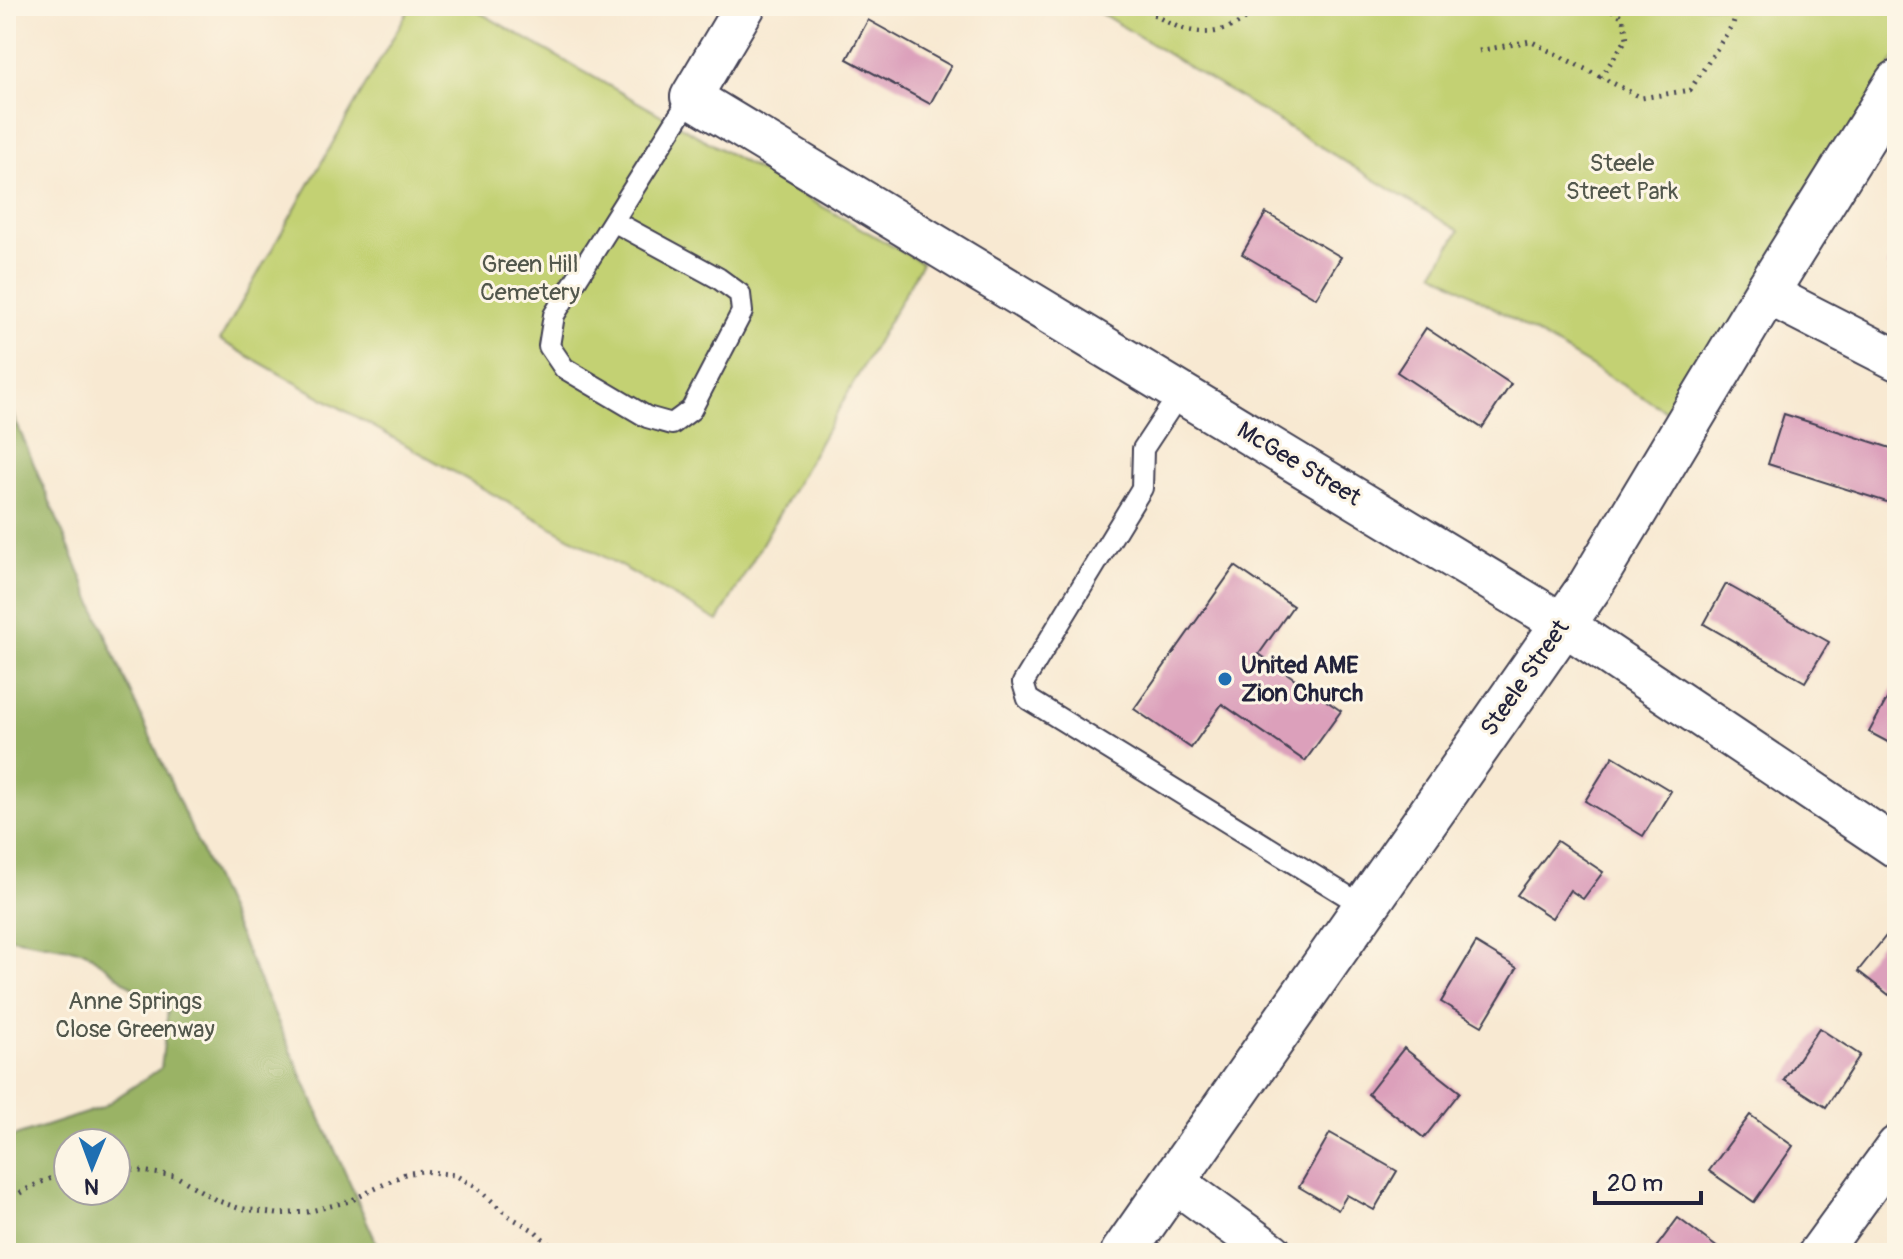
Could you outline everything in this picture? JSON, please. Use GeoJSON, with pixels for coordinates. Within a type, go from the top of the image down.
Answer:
{"type":"FeatureCollection","features":[{"type":"Feature","properties":{"kind":"street"},"geometry":{"type":"LineString","coordinates":[[691,97],[745,6]]}},
{"type":"Feature","properties":{"kind":"street","name":"Steele Street"},"geometry":{"type":"LineString","coordinates":[[1123,1253],[1590,586],[1766,293],[1897,83]]}},
{"type":"Feature","properties":{"kind":"street","name":"McGee Street"},"geometry":{"type":"LineString","coordinates":[[691,97],[1563,624],[1897,848]]}},
{"type":"Feature","properties":{"kind":"street"},"geometry":{"type":"LineString","coordinates":[[1766,293],[1897,360]]}},
{"type":"Feature","properties":{"kind":"street"},"geometry":{"type":"LineString","coordinates":[[1819,1253],[1897,1146]]}},
{"type":"Feature","properties":{"kind":"street"},"geometry":{"type":"LineString","coordinates":[[1173,1181],[1272,1253]]}},
{"type":"Feature","properties":{"kind":"lane"},"geometry":{"type":"LineString","coordinates":[[613,221],[718,278],[740,294],[742,312],[691,410],[672,424],[647,417],[564,368],[549,346],[554,315],[613,221],[691,97]]}},
{"type":"Feature","properties":{"kind":"lane"},"geometry":{"type":"LineString","coordinates":[[1180,393],[1143,449],[1142,488],[1023,683],[1028,699],[1365,907]]}},
{"type":"Feature","properties":{"kind":"path"},"geometry":{"type":"LineString","coordinates":[[1140,6],[1176,28],[1206,33],[1230,27],[1263,6]]}},
{"type":"Feature","properties":{"kind":"path"},"geometry":{"type":"LineString","coordinates":[[1601,77],[1627,38],[1623,17],[1605,6]]}},
{"type":"Feature","properties":{"kind":"path"},"geometry":{"type":"LineString","coordinates":[[1479,51],[1530,41],[1642,98],[1690,90],[1733,24],[1738,6]]}},
{"type":"Feature","properties":{"kind":"path"},"geometry":{"type":"LineString","coordinates":[[132,1170],[176,1176],[216,1200],[238,1208],[277,1214],[307,1212],[339,1204],[405,1174],[422,1171],[455,1175],[476,1187],[510,1217],[535,1231],[558,1253]]}},
{"type":"Feature","properties":{"kind":"path"},"geometry":{"type":"LineString","coordinates":[[6,1201],[52,1178]]}},
{"type":"Feature","properties":{"kind":"green space","name":"Green Hill Cemetery"},"geometry":{"type":"Polygon","coordinates":[[[411,6],[468,6],[922,263],[718,621],[220,340],[411,6]]]}},
{"type":"Feature","properties":{"kind":"green space","name":"Steele Street Park"},"geometry":{"type":"Polygon","coordinates":[[[1089,6],[1162,6],[1172,12],[1176,6],[1897,6],[1897,55],[1676,417],[1434,272],[1459,231],[1089,6]]]}},
{"type":"Feature","properties":{"kind":"green space","name":"Anne Springs Close Greenway"},"geometry":{"type":"Polygon","coordinates":[[[6,398],[128,687],[381,1253],[6,1253],[6,1139],[101,1108],[161,1068],[168,1009],[154,1004],[85,951],[6,937],[6,398]]]}},
{"type":"Feature","properties":{"kind":"building"},"geometry":{"type":"Polygon","coordinates":[[[868,20],[951,66],[930,104],[847,59],[868,20]]]}},
{"type":"Feature","properties":{"kind":"building"},"geometry":{"type":"Polygon","coordinates":[[[1266,213],[1341,257],[1316,298],[1242,254],[1266,213]]]}},
{"type":"Feature","properties":{"kind":"building"},"geometry":{"type":"Polygon","coordinates":[[[1897,248],[1897,272],[1887,266],[1897,248]]]}},
{"type":"Feature","properties":{"kind":"building"},"geometry":{"type":"Polygon","coordinates":[[[1426,328],[1511,384],[1482,428],[1397,372],[1426,328]]]}},
{"type":"Feature","properties":{"kind":"building"},"geometry":{"type":"Polygon","coordinates":[[[1784,414],[1897,450],[1897,491],[1893,504],[1768,464],[1784,414]]]}},
{"type":"Feature","properties":{"kind":"building","name":"United AME Zion Church"},"geometry":{"type":"Polygon","coordinates":[[[1235,566],[1293,606],[1259,654],[1341,711],[1305,761],[1222,704],[1191,748],[1134,709],[1235,566]]]}},
{"type":"Feature","properties":{"kind":"building"},"geometry":{"type":"Polygon","coordinates":[[[1726,584],[1829,642],[1805,682],[1704,624],[1726,584]]]}},
{"type":"Feature","properties":{"kind":"building"},"geometry":{"type":"Polygon","coordinates":[[[1893,688],[1897,691],[1897,747],[1869,732],[1893,688]]]}},
{"type":"Feature","properties":{"kind":"building"},"geometry":{"type":"Polygon","coordinates":[[[1613,756],[1671,791],[1643,836],[1585,801],[1613,756]]]}},
{"type":"Feature","properties":{"kind":"building"},"geometry":{"type":"Polygon","coordinates":[[[1557,841],[1603,872],[1583,899],[1570,890],[1552,918],[1517,895],[1557,841]]]}},
{"type":"Feature","properties":{"kind":"building"},"geometry":{"type":"Polygon","coordinates":[[[1897,922],[1897,984],[1889,995],[1858,971],[1897,922]]]}},
{"type":"Feature","properties":{"kind":"building"},"geometry":{"type":"Polygon","coordinates":[[[1476,943],[1517,968],[1482,1026],[1441,1002],[1476,943]]]}},
{"type":"Feature","properties":{"kind":"building"},"geometry":{"type":"Polygon","coordinates":[[[1819,1028],[1860,1055],[1826,1107],[1784,1080],[1819,1028]]]}},
{"type":"Feature","properties":{"kind":"building"},"geometry":{"type":"Polygon","coordinates":[[[1404,1048],[1460,1092],[1424,1138],[1368,1094],[1404,1048]]]}},
{"type":"Feature","properties":{"kind":"building"},"geometry":{"type":"Polygon","coordinates":[[[1750,1115],[1793,1146],[1754,1202],[1709,1171],[1750,1115]]]}},
{"type":"Feature","properties":{"kind":"building"},"geometry":{"type":"Polygon","coordinates":[[[1330,1133],[1397,1171],[1374,1210],[1347,1195],[1338,1210],[1299,1187],[1330,1133]]]}},
{"type":"Feature","properties":{"kind":"building"},"geometry":{"type":"Polygon","coordinates":[[[1678,1218],[1722,1251],[1652,1253],[1678,1218]]]}},
{"type":"Feature","properties":{"kind":"place","name":"United AME Zion Church"},"geometry":{"type":"Point","coordinates":[1225,679]}}]}
